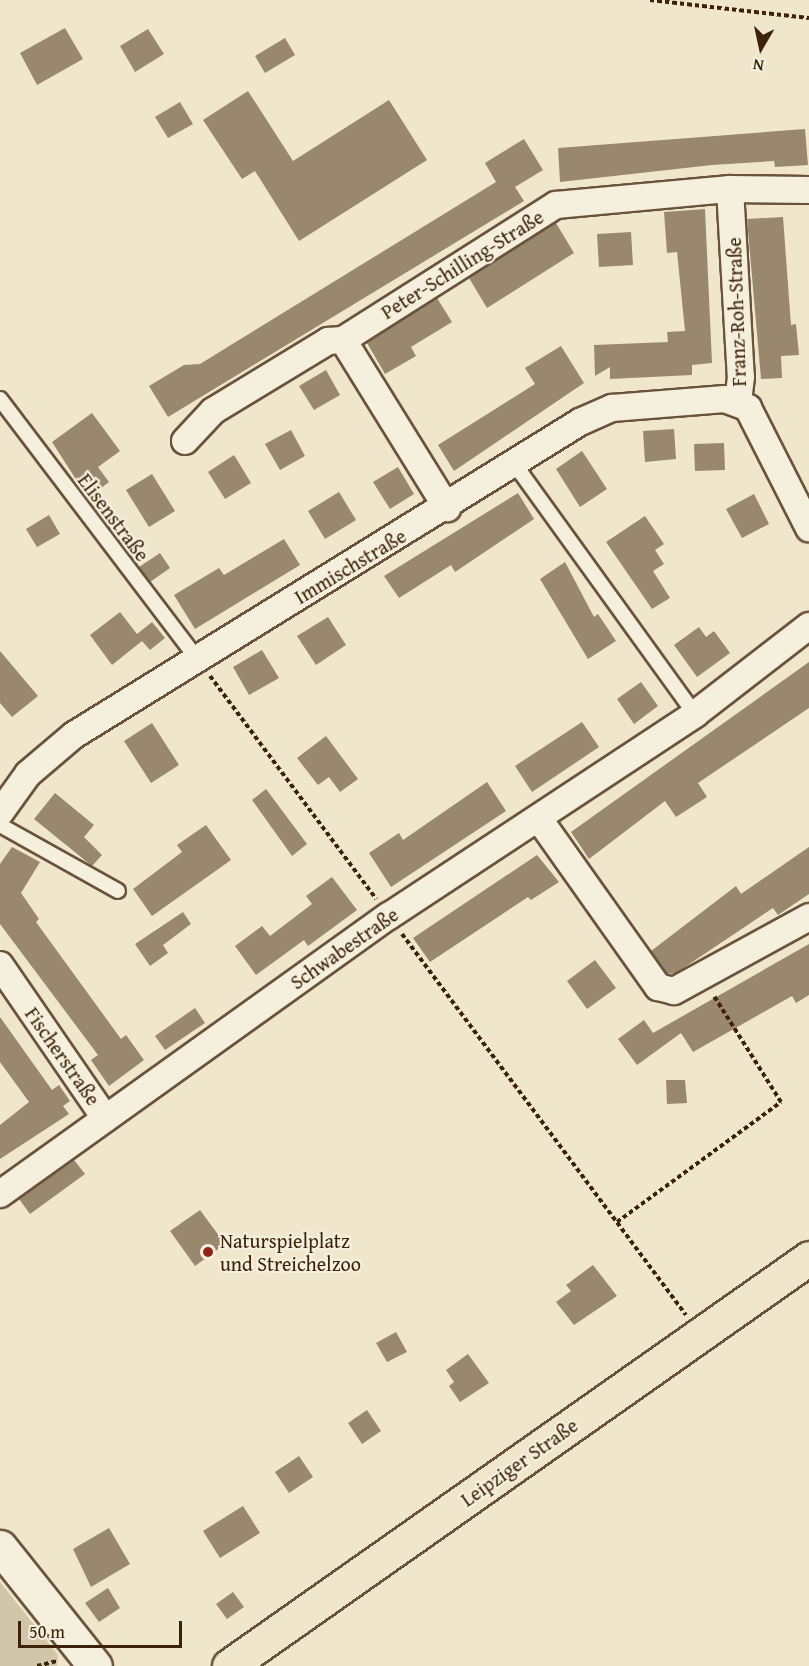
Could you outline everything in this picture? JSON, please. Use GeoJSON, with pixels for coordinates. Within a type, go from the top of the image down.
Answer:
{"type":"FeatureCollection","features":[{"type":"Feature","properties":{"kind":"main road","name":"Leipziger Straße"},"geometry":{"type":"LineString","coordinates":[[229,1666],[809,1258]]}},
{"type":"Feature","properties":{"kind":"main road"},"geometry":{"type":"LineString","coordinates":[[0,1547],[95,1666]]}},
{"type":"Feature","properties":{"kind":"street"},"geometry":{"type":"LineString","coordinates":[[730,189],[809,190]]}},
{"type":"Feature","properties":{"kind":"street","name":"Peter-Schilling-Straße"},"geometry":{"type":"LineString","coordinates":[[185,441],[213,411],[328,341],[343,340],[556,205],[730,189]]}},
{"type":"Feature","properties":{"kind":"street","name":"Franz-Roh-Straße"},"geometry":{"type":"LineString","coordinates":[[730,189],[741,377],[738,402],[748,408],[809,528]]}},
{"type":"Feature","properties":{"kind":"street"},"geometry":{"type":"LineString","coordinates":[[343,340],[447,507]]}},
{"type":"Feature","properties":{"kind":"street","name":"Immischstraße"},"geometry":{"type":"LineString","coordinates":[[0,813],[28,774],[74,735],[516,466],[580,422],[612,408],[725,399],[738,402]]}},
{"type":"Feature","properties":{"kind":"street","name":"Schwabestraße"},"geometry":{"type":"LineString","coordinates":[[0,1194],[389,916],[695,714],[809,626]]}},
{"type":"Feature","properties":{"kind":"street"},"geometry":{"type":"LineString","coordinates":[[539,819],[658,987],[674,991],[809,917]]}},
{"type":"Feature","properties":{"kind":"street","name":"Fischerstraße"},"geometry":{"type":"LineString","coordinates":[[0,965],[105,1118]]}},
{"type":"Feature","properties":{"kind":"lane","name":"Elisenstraße"},"geometry":{"type":"LineString","coordinates":[[0,399],[197,659]]}},
{"type":"Feature","properties":{"kind":"lane"},"geometry":{"type":"LineString","coordinates":[[516,466],[695,714]]}},
{"type":"Feature","properties":{"kind":"lane"},"geometry":{"type":"LineString","coordinates":[[0,825],[118,891]]}},
{"type":"Feature","properties":{"kind":"path"},"geometry":{"type":"LineString","coordinates":[[650,0],[809,18]]}},
{"type":"Feature","properties":{"kind":"path"},"geometry":{"type":"LineString","coordinates":[[197,659],[700,1334]]}},
{"type":"Feature","properties":{"kind":"path"},"geometry":{"type":"LineString","coordinates":[[617,1222],[781,1102],[716,1006],[708,972]]}},
{"type":"Feature","properties":{"kind":"shaded area"},"geometry":{"type":"Polygon","coordinates":[[[0,1582],[58,1655],[57,1666],[0,1666],[0,1582]]]}},
{"type":"Feature","properties":{"kind":"building"},"geometry":{"type":"Polygon","coordinates":[[[65,28],[83,59],[37,85],[20,53],[65,28]]]}},
{"type":"Feature","properties":{"kind":"building"},"geometry":{"type":"Polygon","coordinates":[[[148,29],[164,54],[135,72],[120,46],[148,29]]]}},
{"type":"Feature","properties":{"kind":"building"},"geometry":{"type":"Polygon","coordinates":[[[285,38],[295,55],[265,73],[255,56],[285,38]]]}},
{"type":"Feature","properties":{"kind":"building"},"geometry":{"type":"Polygon","coordinates":[[[248,91],[293,161],[389,100],[427,160],[299,241],[255,171],[242,179],[203,120],[248,91]]]}},
{"type":"Feature","properties":{"kind":"building"},"geometry":{"type":"Polygon","coordinates":[[[180,102],[193,124],[168,138],[155,117],[180,102]]]}},
{"type":"Feature","properties":{"kind":"building"},"geometry":{"type":"Polygon","coordinates":[[[805,129],[808,165],[775,167],[774,161],[712,165],[560,182],[558,148],[805,129]]]}},
{"type":"Feature","properties":{"kind":"building"},"geometry":{"type":"Polygon","coordinates":[[[524,139],[543,170],[515,187],[524,201],[168,417],[149,386],[184,365],[200,364],[496,182],[485,163],[524,139]]]}},
{"type":"Feature","properties":{"kind":"building"},"geometry":{"type":"Polygon","coordinates":[[[705,209],[712,363],[692,365],[692,375],[610,379],[610,367],[595,376],[594,345],[668,342],[667,332],[685,331],[677,252],[667,253],[664,212],[705,209]]]}},
{"type":"Feature","properties":{"kind":"building"},"geometry":{"type":"Polygon","coordinates":[[[783,217],[791,325],[796,324],[799,355],[781,356],[782,378],[761,379],[747,219],[783,217]]]}},
{"type":"Feature","properties":{"kind":"building"},"geometry":{"type":"Polygon","coordinates":[[[556,223],[574,253],[487,308],[469,278],[556,223]]]}},
{"type":"Feature","properties":{"kind":"building"},"geometry":{"type":"Polygon","coordinates":[[[631,232],[633,265],[599,267],[597,234],[631,232]]]}},
{"type":"Feature","properties":{"kind":"building"},"geometry":{"type":"Polygon","coordinates":[[[437,298],[452,322],[411,347],[416,356],[385,374],[367,343],[437,298]]]}},
{"type":"Feature","properties":{"kind":"building"},"geometry":{"type":"Polygon","coordinates":[[[561,346],[584,383],[454,471],[438,445],[535,384],[525,368],[561,346]]]}},
{"type":"Feature","properties":{"kind":"building"},"geometry":{"type":"Polygon","coordinates":[[[326,370],[340,395],[314,410],[299,386],[326,370]]]}},
{"type":"Feature","properties":{"kind":"building"},"geometry":{"type":"Polygon","coordinates":[[[92,413],[120,451],[98,467],[109,482],[88,498],[52,442],[92,413]]]}},
{"type":"Feature","properties":{"kind":"building"},"geometry":{"type":"Polygon","coordinates":[[[674,429],[676,459],[645,462],[643,431],[674,429]]]}},
{"type":"Feature","properties":{"kind":"building"},"geometry":{"type":"Polygon","coordinates":[[[291,430],[305,456],[280,470],[265,444],[291,430]]]}},
{"type":"Feature","properties":{"kind":"building"},"geometry":{"type":"Polygon","coordinates":[[[724,443],[725,470],[695,471],[694,444],[724,443]]]}},
{"type":"Feature","properties":{"kind":"building"},"geometry":{"type":"Polygon","coordinates":[[[582,451],[607,489],[580,507],[556,469],[582,451]]]}},
{"type":"Feature","properties":{"kind":"building"},"geometry":{"type":"Polygon","coordinates":[[[234,455],[251,483],[225,499],[208,472],[234,455]]]}},
{"type":"Feature","properties":{"kind":"building"},"geometry":{"type":"Polygon","coordinates":[[[398,467],[414,494],[390,509],[373,482],[398,467]]]}},
{"type":"Feature","properties":{"kind":"building"},"geometry":{"type":"Polygon","coordinates":[[[152,474],[175,511],[149,527],[126,490],[152,474]]]}},
{"type":"Feature","properties":{"kind":"building"},"geometry":{"type":"Polygon","coordinates":[[[339,492],[356,520],[325,539],[308,511],[339,492]]]}},
{"type":"Feature","properties":{"kind":"building"},"geometry":{"type":"Polygon","coordinates":[[[518,493],[534,519],[455,572],[451,565],[399,598],[384,576],[518,493]]]}},
{"type":"Feature","properties":{"kind":"building"},"geometry":{"type":"Polygon","coordinates":[[[754,494],[769,524],[742,538],[726,509],[754,494]]]}},
{"type":"Feature","properties":{"kind":"building"},"geometry":{"type":"Polygon","coordinates":[[[49,515],[60,534],[37,547],[26,529],[49,515]]]}},
{"type":"Feature","properties":{"kind":"building"},"geometry":{"type":"Polygon","coordinates":[[[645,516],[664,544],[655,550],[664,564],[653,571],[670,598],[652,609],[606,542],[645,516]]]}},
{"type":"Feature","properties":{"kind":"building"},"geometry":{"type":"Polygon","coordinates":[[[284,539],[300,565],[195,629],[174,595],[219,568],[224,575],[284,539]]]}},
{"type":"Feature","properties":{"kind":"building"},"geometry":{"type":"Polygon","coordinates":[[[160,553],[170,568],[150,582],[139,567],[160,553]]]}},
{"type":"Feature","properties":{"kind":"building"},"geometry":{"type":"Polygon","coordinates":[[[565,562],[594,617],[598,614],[616,641],[588,659],[540,579],[565,562]]]}},
{"type":"Feature","properties":{"kind":"building"},"geometry":{"type":"Polygon","coordinates":[[[120,612],[137,634],[152,622],[165,638],[150,650],[142,641],[112,665],[90,635],[120,612]]]}},
{"type":"Feature","properties":{"kind":"building"},"geometry":{"type":"Polygon","coordinates":[[[328,617],[346,645],[316,665],[297,636],[328,617]]]}},
{"type":"Feature","properties":{"kind":"building"},"geometry":{"type":"Polygon","coordinates":[[[699,627],[706,637],[714,631],[730,653],[697,677],[674,645],[699,627]]]}},
{"type":"Feature","properties":{"kind":"building"},"geometry":{"type":"Polygon","coordinates":[[[262,650],[279,678],[249,695],[233,667],[262,650]]]}},
{"type":"Feature","properties":{"kind":"building"},"geometry":{"type":"Polygon","coordinates":[[[0,651],[38,696],[12,717],[0,703],[0,651]]]}},
{"type":"Feature","properties":{"kind":"building"},"geometry":{"type":"Polygon","coordinates":[[[809,662],[809,708],[698,783],[707,797],[676,817],[665,801],[589,859],[571,832],[809,662]]]}},
{"type":"Feature","properties":{"kind":"building"},"geometry":{"type":"Polygon","coordinates":[[[641,682],[658,706],[634,724],[617,699],[641,682]]]}},
{"type":"Feature","properties":{"kind":"building"},"geometry":{"type":"Polygon","coordinates":[[[582,722],[599,747],[532,792],[515,766],[582,722]]]}},
{"type":"Feature","properties":{"kind":"building"},"geometry":{"type":"Polygon","coordinates":[[[152,723],[179,765],[151,783],[124,741],[152,723]]]}},
{"type":"Feature","properties":{"kind":"building"},"geometry":{"type":"Polygon","coordinates":[[[326,736],[358,779],[340,792],[329,777],[318,785],[297,758],[326,736]]]}},
{"type":"Feature","properties":{"kind":"building"},"geometry":{"type":"Polygon","coordinates":[[[487,782],[506,811],[391,887],[369,853],[399,833],[403,840],[487,782]]]}},
{"type":"Feature","properties":{"kind":"building"},"geometry":{"type":"Polygon","coordinates":[[[266,789],[307,844],[292,856],[252,800],[266,789]]]}},
{"type":"Feature","properties":{"kind":"building"},"geometry":{"type":"Polygon","coordinates":[[[55,793],[94,825],[84,837],[102,855],[92,866],[34,819],[55,793]]]}},
{"type":"Feature","properties":{"kind":"building"},"geometry":{"type":"Polygon","coordinates":[[[206,825],[231,860],[152,916],[133,889],[182,852],[177,845],[206,825]]]}},
{"type":"Feature","properties":{"kind":"building"},"geometry":{"type":"Polygon","coordinates":[[[12,847],[40,862],[21,893],[39,919],[36,922],[121,1039],[126,1035],[144,1060],[109,1086],[91,1060],[98,1055],[0,924],[0,864],[12,847]]]}},
{"type":"Feature","properties":{"kind":"building"},"geometry":{"type":"Polygon","coordinates":[[[809,847],[809,894],[778,915],[773,908],[676,973],[667,974],[651,951],[736,886],[741,894],[809,847]]]}},
{"type":"Feature","properties":{"kind":"building"},"geometry":{"type":"Polygon","coordinates":[[[537,855],[559,882],[531,900],[528,897],[430,962],[413,938],[537,855]]]}},
{"type":"Feature","properties":{"kind":"building"},"geometry":{"type":"Polygon","coordinates":[[[332,877],[357,910],[308,946],[304,940],[256,975],[235,946],[262,926],[270,936],[312,904],[306,896],[332,877]]]}},
{"type":"Feature","properties":{"kind":"building"},"geometry":{"type":"Polygon","coordinates":[[[183,912],[191,924],[163,945],[168,953],[150,966],[135,944],[183,912]]]}},
{"type":"Feature","properties":{"kind":"building"},"geometry":{"type":"Polygon","coordinates":[[[809,944],[809,995],[796,1003],[792,996],[693,1052],[681,1033],[637,1065],[618,1039],[644,1020],[653,1033],[809,944]]]}},
{"type":"Feature","properties":{"kind":"building"},"geometry":{"type":"Polygon","coordinates":[[[595,960],[616,988],[587,1009],[567,981],[595,960]]]}},
{"type":"Feature","properties":{"kind":"building"},"geometry":{"type":"Polygon","coordinates":[[[195,1008],[205,1023],[165,1050],[155,1036],[195,1008]]]}},
{"type":"Feature","properties":{"kind":"building"},"geometry":{"type":"Polygon","coordinates":[[[0,1017],[52,1090],[59,1085],[70,1101],[63,1106],[69,1114],[0,1159],[0,1125],[29,1102],[0,1062],[0,1017]]]}},
{"type":"Feature","properties":{"kind":"building"},"geometry":{"type":"Polygon","coordinates":[[[666,1080],[685,1080],[687,1103],[667,1104],[666,1080]]]}},
{"type":"Feature","properties":{"kind":"building"},"geometry":{"type":"Polygon","coordinates":[[[74,1160],[85,1174],[30,1214],[19,1199],[74,1160]]]}},
{"type":"Feature","properties":{"kind":"building"},"geometry":{"type":"Polygon","coordinates":[[[200,1210],[225,1244],[195,1266],[170,1231],[200,1210]]]}},
{"type":"Feature","properties":{"kind":"building"},"geometry":{"type":"Polygon","coordinates":[[[593,1265],[617,1296],[574,1325],[556,1302],[571,1291],[566,1285],[593,1265]]]}},
{"type":"Feature","properties":{"kind":"building"},"geometry":{"type":"Polygon","coordinates":[[[396,1332],[407,1352],[387,1362],[376,1343],[396,1332]]]}},
{"type":"Feature","properties":{"kind":"building"},"geometry":{"type":"Polygon","coordinates":[[[468,1354],[489,1383],[460,1402],[449,1386],[454,1382],[446,1370],[468,1354]]]}},
{"type":"Feature","properties":{"kind":"building"},"geometry":{"type":"Polygon","coordinates":[[[367,1410],[381,1431],[362,1444],[348,1423],[367,1410]]]}},
{"type":"Feature","properties":{"kind":"building"},"geometry":{"type":"Polygon","coordinates":[[[299,1456],[313,1477],[289,1493],[275,1472],[299,1456]]]}},
{"type":"Feature","properties":{"kind":"building"},"geometry":{"type":"Polygon","coordinates":[[[243,1506],[260,1533],[220,1558],[203,1531],[243,1506]]]}},
{"type":"Feature","properties":{"kind":"building"},"geometry":{"type":"Polygon","coordinates":[[[109,1528],[130,1564],[91,1587],[73,1549],[109,1528]]]}},
{"type":"Feature","properties":{"kind":"building"},"geometry":{"type":"Polygon","coordinates":[[[108,1588],[120,1608],[99,1622],[85,1603],[108,1588]]]}},
{"type":"Feature","properties":{"kind":"building"},"geometry":{"type":"Polygon","coordinates":[[[233,1592],[244,1607],[227,1619],[216,1604],[233,1592]]]}},
{"type":"Feature","properties":{"kind":"place","name":"Naturspielplatz und Streichelzoo"},"geometry":{"type":"Point","coordinates":[208,1252]}}]}
